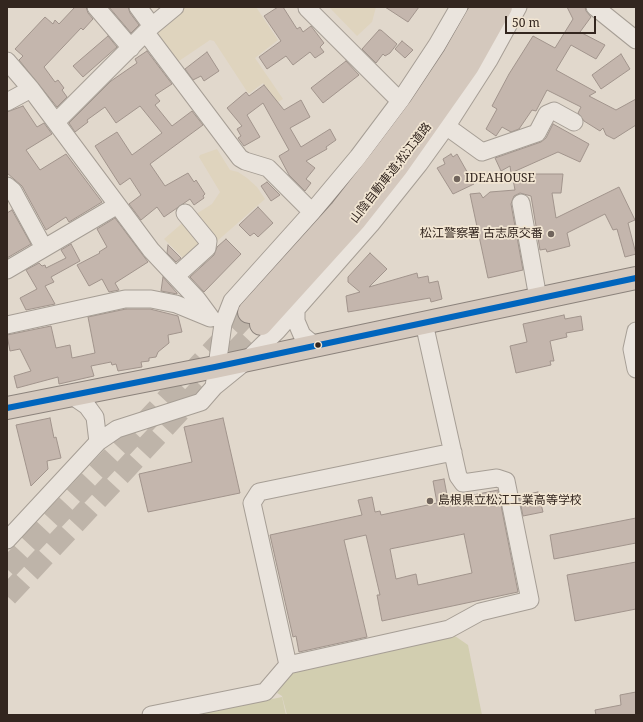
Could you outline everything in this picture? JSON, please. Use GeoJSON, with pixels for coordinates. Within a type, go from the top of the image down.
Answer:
{"type":"FeatureCollection","features":[{"type":"Feature","properties":{"kind":"highway","name":"山陰自動車道;松江道路"},"geometry":{"type":"LineString","coordinates":[[482,7],[454,56],[420,107],[381,159],[255,318],[356,219],[397,167],[468,66],[501,7]]}},
{"type":"Feature","properties":{"kind":"highway"},"geometry":{"type":"LineString","coordinates":[[7,408],[71,395],[214,377],[246,361],[314,345],[636,278]]}},
{"type":"Feature","properties":{"kind":"street"},"geometry":{"type":"LineString","coordinates":[[96,7],[131,48]]}},
{"type":"Feature","properties":{"kind":"street"},"geometry":{"type":"LineString","coordinates":[[138,7],[149,29],[240,158],[268,168],[312,212]]}},
{"type":"Feature","properties":{"kind":"street"},"geometry":{"type":"LineString","coordinates":[[56,122],[149,29],[175,7]]}},
{"type":"Feature","properties":{"kind":"street"},"geometry":{"type":"LineString","coordinates":[[307,7],[400,101]]}},
{"type":"Feature","properties":{"kind":"street"},"geometry":{"type":"LineString","coordinates":[[7,540],[98,442],[117,429],[201,402],[214,377],[217,321],[237,294],[312,212],[358,157],[400,101],[438,45],[459,7]]}},
{"type":"Feature","properties":{"kind":"street"},"geometry":{"type":"LineString","coordinates":[[246,361],[277,331],[371,224],[446,126],[489,60],[518,7]]}},
{"type":"Feature","properties":{"kind":"street"},"geometry":{"type":"LineString","coordinates":[[595,7],[636,40]]}},
{"type":"Feature","properties":{"kind":"street"},"geometry":{"type":"LineString","coordinates":[[7,61],[56,122],[116,206],[151,250],[217,321]]}},
{"type":"Feature","properties":{"kind":"street"},"geometry":{"type":"LineString","coordinates":[[7,102],[31,90]]}},
{"type":"Feature","properties":{"kind":"street"},"geometry":{"type":"LineString","coordinates":[[446,126],[482,152],[537,133],[547,114],[554,111],[574,122]]}},
{"type":"Feature","properties":{"kind":"street"},"geometry":{"type":"LineString","coordinates":[[7,186],[13,191],[44,248]]}},
{"type":"Feature","properties":{"kind":"street"},"geometry":{"type":"LineString","coordinates":[[521,203],[538,298]]}},
{"type":"Feature","properties":{"kind":"street"},"geometry":{"type":"LineString","coordinates":[[7,270],[116,206]]}},
{"type":"Feature","properties":{"kind":"street"},"geometry":{"type":"LineString","coordinates":[[176,276],[207,248],[208,241],[185,213]]}},
{"type":"Feature","properties":{"kind":"street"},"geometry":{"type":"LineString","coordinates":[[7,325],[125,299],[151,299],[176,304],[217,321]]}},
{"type":"Feature","properties":{"kind":"street"},"geometry":{"type":"LineString","coordinates":[[296,309],[296,321],[302,335],[314,345]]}},
{"type":"Feature","properties":{"kind":"street"},"geometry":{"type":"LineString","coordinates":[[151,715],[265,692],[288,665],[449,628],[480,612],[530,600],[506,481],[497,478],[463,483],[458,476],[424,323]]}},
{"type":"Feature","properties":{"kind":"street"},"geometry":{"type":"LineString","coordinates":[[635,336],[632,348],[636,369]]}},
{"type":"Feature","properties":{"kind":"street"},"geometry":{"type":"LineString","coordinates":[[71,395],[87,406],[95,417],[98,442]]}},
{"type":"Feature","properties":{"kind":"street"},"geometry":{"type":"LineString","coordinates":[[288,665],[252,503],[259,492],[453,452]]}},
{"type":"Feature","properties":{"kind":"shaded area"},"geometry":{"type":"Polygon","coordinates":[[[184,7],[256,7],[278,40],[255,58],[283,99],[278,102],[263,83],[248,93],[214,41],[210,40],[176,63],[158,37],[159,28],[184,7]]]}},
{"type":"Feature","properties":{"kind":"shaded area"},"geometry":{"type":"Polygon","coordinates":[[[329,7],[376,7],[372,22],[357,36],[329,7]]]}},
{"type":"Feature","properties":{"kind":"shaded area"},"geometry":{"type":"Polygon","coordinates":[[[217,149],[230,170],[238,172],[247,178],[257,187],[265,199],[215,243],[193,216],[212,204],[220,192],[199,157],[200,155],[217,149]]]}},
{"type":"Feature","properties":{"kind":"shaded area"},"geometry":{"type":"Polygon","coordinates":[[[187,219],[205,242],[187,262],[164,239],[187,219]]]}},
{"type":"Feature","properties":{"kind":"shaded area"},"geometry":{"type":"Polygon","coordinates":[[[455,636],[468,645],[482,715],[287,715],[282,696],[277,693],[297,667],[455,636]]]}},
{"type":"Feature","properties":{"kind":"shaded area"},"geometry":{"type":"Polygon","coordinates":[[[282,697],[286,715],[195,715],[282,697]]]}},
{"type":"Feature","properties":{"kind":"building"},"geometry":{"type":"Polygon","coordinates":[[[75,7],[86,7],[88,13],[93,19],[83,30],[81,28],[44,67],[55,82],[58,80],[64,88],[62,90],[67,97],[57,107],[19,60],[23,56],[15,49],[45,17],[53,24],[55,20],[59,24],[75,7]]]}},
{"type":"Feature","properties":{"kind":"building"},"geometry":{"type":"Polygon","coordinates":[[[109,7],[128,7],[130,13],[139,25],[131,33],[109,7]]]}},
{"type":"Feature","properties":{"kind":"building"},"geometry":{"type":"Polygon","coordinates":[[[278,7],[283,7],[297,29],[300,27],[303,32],[311,26],[324,43],[320,47],[324,52],[315,58],[310,52],[293,65],[286,56],[267,69],[259,57],[281,41],[264,16],[278,7]]]}},
{"type":"Feature","properties":{"kind":"building"},"geometry":{"type":"Polygon","coordinates":[[[385,7],[419,7],[408,22],[385,7]]]}},
{"type":"Feature","properties":{"kind":"building"},"geometry":{"type":"Polygon","coordinates":[[[567,7],[585,7],[586,11],[591,17],[580,32],[605,45],[596,59],[571,45],[556,70],[596,92],[589,96],[616,110],[636,99],[636,125],[614,139],[606,135],[603,128],[600,131],[584,121],[578,113],[581,107],[547,90],[536,111],[532,110],[519,129],[511,132],[502,127],[496,136],[486,129],[497,109],[492,106],[509,74],[533,36],[555,48],[573,19],[567,7]]]}},
{"type":"Feature","properties":{"kind":"building"},"geometry":{"type":"Polygon","coordinates":[[[379,30],[381,30],[397,44],[390,53],[385,56],[383,54],[376,63],[362,49],[379,30]]]}},
{"type":"Feature","properties":{"kind":"building"},"geometry":{"type":"Polygon","coordinates":[[[108,36],[117,47],[83,77],[73,66],[108,36]]]}},
{"type":"Feature","properties":{"kind":"building"},"geometry":{"type":"Polygon","coordinates":[[[402,41],[413,50],[405,58],[395,49],[402,41]]]}},
{"type":"Feature","properties":{"kind":"building"},"geometry":{"type":"Polygon","coordinates":[[[147,51],[172,84],[155,95],[160,101],[155,105],[172,126],[192,111],[203,125],[150,164],[165,186],[188,173],[194,182],[196,180],[205,194],[203,196],[204,198],[194,205],[190,199],[164,217],[157,207],[141,220],[129,204],[141,195],[130,178],[120,185],[95,146],[117,132],[132,155],[162,133],[140,106],[116,123],[105,107],[87,120],[88,122],[75,132],[69,123],[111,81],[137,63],[135,59],[147,51]]]}},
{"type":"Feature","properties":{"kind":"building"},"geometry":{"type":"Polygon","coordinates":[[[207,52],[219,71],[204,81],[201,76],[193,80],[185,69],[207,52]]]}},
{"type":"Feature","properties":{"kind":"building"},"geometry":{"type":"Polygon","coordinates":[[[621,54],[630,69],[601,89],[592,75],[621,54]]]}},
{"type":"Feature","properties":{"kind":"building"},"geometry":{"type":"Polygon","coordinates":[[[346,61],[359,75],[323,103],[311,88],[346,61]]]}},
{"type":"Feature","properties":{"kind":"building"},"geometry":{"type":"Polygon","coordinates":[[[264,85],[284,110],[301,100],[310,117],[290,128],[301,147],[330,129],[336,140],[326,147],[327,149],[306,161],[315,168],[306,179],[311,183],[305,191],[289,175],[279,156],[289,150],[263,103],[247,115],[260,137],[244,146],[238,138],[241,136],[237,129],[242,126],[227,108],[246,92],[249,96],[264,85]]]}},
{"type":"Feature","properties":{"kind":"building"},"geometry":{"type":"Polygon","coordinates":[[[23,106],[37,127],[44,123],[52,134],[26,150],[40,170],[66,154],[102,202],[69,222],[66,217],[46,230],[22,186],[7,173],[7,112],[23,106]]]}},
{"type":"Feature","properties":{"kind":"building"},"geometry":{"type":"Polygon","coordinates":[[[553,124],[589,144],[580,162],[558,152],[511,173],[510,166],[501,171],[495,158],[541,142],[546,138],[553,124]]]}},
{"type":"Feature","properties":{"kind":"building","name":"IDEAHOUSE"},"geometry":{"type":"Polygon","coordinates":[[[451,154],[453,157],[457,154],[474,184],[453,194],[437,168],[445,164],[443,159],[451,154]]]}},
{"type":"Feature","properties":{"kind":"building"},"geometry":{"type":"Polygon","coordinates":[[[512,174],[563,174],[561,193],[552,193],[556,218],[619,187],[635,220],[628,223],[636,254],[625,257],[617,229],[613,230],[605,214],[567,233],[570,246],[547,252],[546,249],[540,250],[531,196],[520,193],[514,196],[511,204],[523,270],[488,278],[470,194],[480,193],[483,198],[490,192],[515,190],[512,174]]]}},
{"type":"Feature","properties":{"kind":"building"},"geometry":{"type":"Polygon","coordinates":[[[267,182],[280,195],[271,201],[261,186],[267,182]]]}},
{"type":"Feature","properties":{"kind":"building"},"geometry":{"type":"Polygon","coordinates":[[[258,207],[273,223],[258,237],[254,233],[250,236],[239,225],[258,207]]]}},
{"type":"Feature","properties":{"kind":"building"},"geometry":{"type":"Polygon","coordinates":[[[12,210],[31,244],[7,258],[7,213],[12,210]]]}},
{"type":"Feature","properties":{"kind":"building"},"geometry":{"type":"Polygon","coordinates":[[[115,218],[148,262],[115,283],[119,290],[109,292],[102,279],[89,286],[77,265],[100,253],[99,252],[107,247],[97,229],[115,218]]]}},
{"type":"Feature","properties":{"kind":"building"},"geometry":{"type":"Polygon","coordinates":[[[226,239],[241,254],[204,292],[190,277],[214,255],[217,247],[226,239]]]}},
{"type":"Feature","properties":{"kind":"building"},"geometry":{"type":"Polygon","coordinates":[[[71,244],[80,261],[51,277],[54,282],[45,286],[55,304],[26,310],[20,298],[37,289],[26,270],[39,263],[42,266],[45,265],[46,268],[66,258],[61,250],[71,244]]]}},
{"type":"Feature","properties":{"kind":"building"},"geometry":{"type":"Polygon","coordinates":[[[168,245],[181,258],[176,262],[167,253],[168,245]]]}},
{"type":"Feature","properties":{"kind":"building"},"geometry":{"type":"Polygon","coordinates":[[[370,253],[387,269],[369,287],[417,273],[418,278],[428,276],[429,283],[438,281],[442,299],[431,302],[430,298],[348,312],[346,296],[360,292],[348,282],[348,277],[370,253]]]}},
{"type":"Feature","properties":{"kind":"building"},"geometry":{"type":"Polygon","coordinates":[[[163,277],[177,293],[177,294],[161,291],[163,277]]]}},
{"type":"Feature","properties":{"kind":"building"},"geometry":{"type":"Polygon","coordinates":[[[126,309],[150,309],[178,316],[182,332],[168,335],[169,343],[158,352],[156,357],[149,358],[149,361],[141,362],[142,367],[118,371],[116,364],[112,365],[111,362],[91,366],[94,376],[59,384],[58,377],[17,388],[14,376],[31,371],[20,349],[10,351],[7,335],[51,326],[56,348],[70,345],[72,358],[95,353],[88,317],[126,309]]]}},
{"type":"Feature","properties":{"kind":"building"},"geometry":{"type":"Polygon","coordinates":[[[564,315],[565,319],[581,316],[583,330],[566,333],[567,337],[550,341],[554,361],[550,361],[551,365],[516,373],[510,346],[527,342],[523,324],[564,315]]]}},
{"type":"Feature","properties":{"kind":"building"},"geometry":{"type":"Polygon","coordinates":[[[50,418],[54,438],[56,437],[61,458],[47,461],[48,469],[31,486],[16,425],[50,418]]]}},
{"type":"Feature","properties":{"kind":"building"},"geometry":{"type":"Polygon","coordinates":[[[223,418],[240,493],[148,512],[139,474],[192,462],[184,427],[223,418]]]}},
{"type":"Feature","properties":{"kind":"building"},"geometry":{"type":"Polygon","coordinates":[[[444,479],[448,500],[498,490],[518,592],[382,621],[377,595],[380,595],[366,535],[344,540],[367,637],[299,652],[296,636],[293,637],[270,535],[362,515],[358,500],[372,497],[375,512],[380,511],[381,515],[437,503],[433,481],[444,479]],[[464,534],[390,549],[396,579],[416,574],[418,585],[472,573],[464,534]]]}},
{"type":"Feature","properties":{"kind":"building"},"geometry":{"type":"Polygon","coordinates":[[[538,492],[543,512],[523,516],[519,496],[538,492]]]}},
{"type":"Feature","properties":{"kind":"building"},"geometry":{"type":"Polygon","coordinates":[[[636,518],[636,543],[554,559],[550,535],[636,518]]]}},
{"type":"Feature","properties":{"kind":"building"},"geometry":{"type":"Polygon","coordinates":[[[636,562],[636,609],[575,621],[567,575],[636,562]]]}},
{"type":"Feature","properties":{"kind":"building"},"geometry":{"type":"Polygon","coordinates":[[[636,692],[636,715],[596,715],[595,710],[621,705],[620,695],[636,692]]]}},
{"type":"Feature","properties":{"kind":"tunnel"},"geometry":{"type":"LineString","coordinates":[[7,569],[249,312]]}},
{"type":"Feature","properties":{"kind":"tunnel"},"geometry":{"type":"LineString","coordinates":[[7,596],[261,324]]}},
{"type":"Feature","properties":{"kind":"transit line"},"geometry":{"type":"LineString","coordinates":[[7,408],[215,367],[636,278]]}},
{"type":"Feature","properties":{"kind":"place","name":"IDEAHOUSE"},"geometry":{"type":"Point","coordinates":[457,179]}},
{"type":"Feature","properties":{"kind":"place","name":"松江警察署 古志原交番"},"geometry":{"type":"Point","coordinates":[551,234]}},
{"type":"Feature","properties":{"kind":"place","name":"島根県立松江工業高等学校"},"geometry":{"type":"Point","coordinates":[430,501]}}]}
